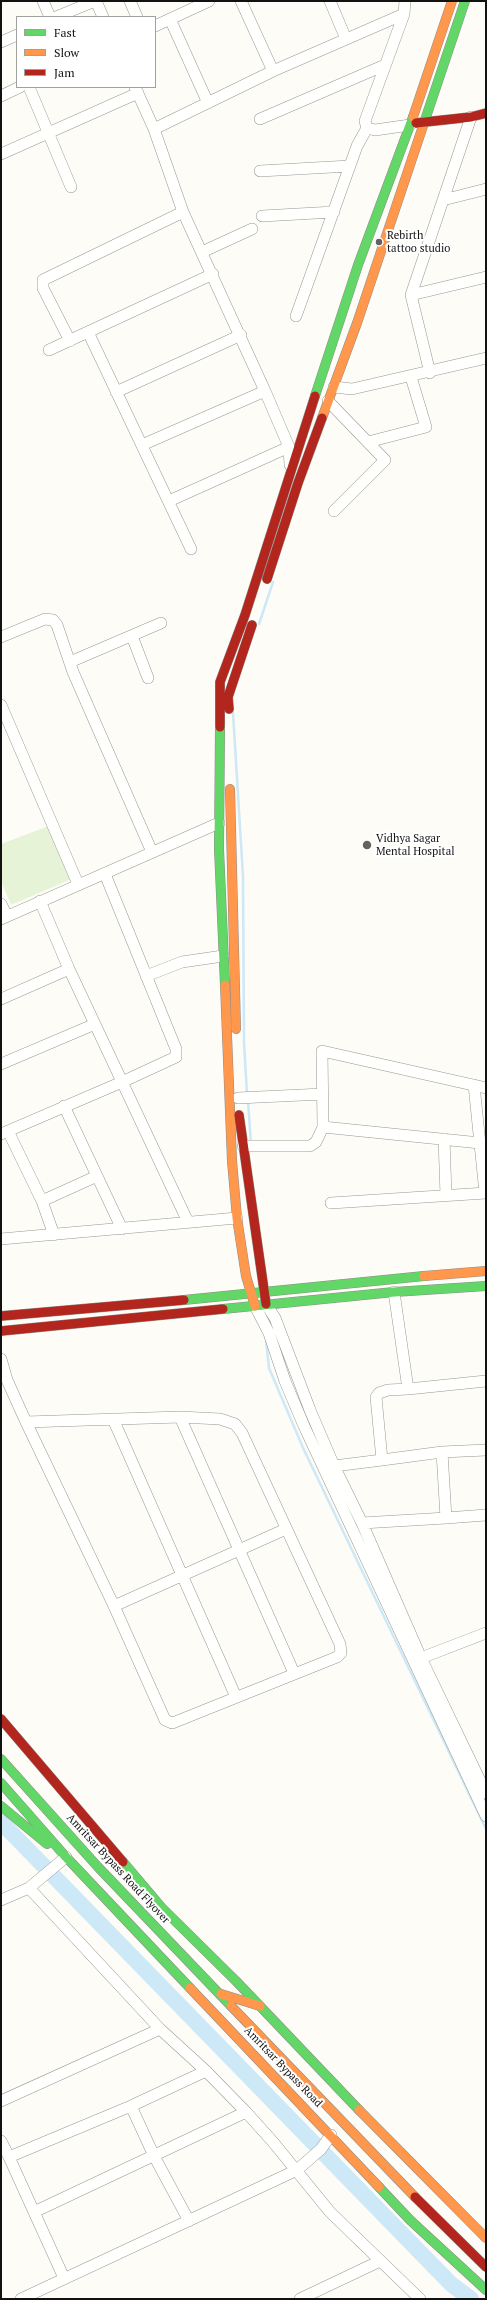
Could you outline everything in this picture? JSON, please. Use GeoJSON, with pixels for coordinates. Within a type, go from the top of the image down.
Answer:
{"type":"FeatureCollection","features":[{"type":"Feature","properties":{"kind":"main road"},"geometry":{"type":"LineString","coordinates":[[255,1306],[251,1294],[237,1218],[232,1161],[219,823],[220,682],[245,615],[290,470],[358,265],[410,125],[452,1]]}},
{"type":"Feature","properties":{"kind":"main road"},"geometry":{"type":"LineString","coordinates":[[265,1298],[243,1146],[238,1098],[228,697],[298,483],[334,387],[465,1]]}},
{"type":"Feature","properties":{"kind":"main road"},"geometry":{"type":"LineString","coordinates":[[410,125],[424,121],[471,117],[486,112]]}},
{"type":"Feature","properties":{"kind":"main road"},"geometry":{"type":"LineString","coordinates":[[1,1331],[255,1306],[265,1298],[393,1278],[486,1271]]}},
{"type":"Feature","properties":{"kind":"main road"},"geometry":{"type":"LineString","coordinates":[[1,1316],[251,1294],[265,1298],[486,1286]]}},
{"type":"Feature","properties":{"kind":"main road"},"geometry":{"type":"LineString","coordinates":[[1,1719],[162,1908],[260,2006],[384,2137],[486,2238]]}},
{"type":"Feature","properties":{"kind":"main road","name":"Amritsar Bypass Road Flyover"},"geometry":{"type":"LineString","coordinates":[[1,1759],[98,1868],[219,1994]]}},
{"type":"Feature","properties":{"kind":"main road"},"geometry":{"type":"LineString","coordinates":[[1,1783],[66,1857]]}},
{"type":"Feature","properties":{"kind":"main road"},"geometry":{"type":"LineString","coordinates":[[1,1806],[39,1839],[66,1857]]}},
{"type":"Feature","properties":{"kind":"main road","name":"Amritsar Bypass Road"},"geometry":{"type":"LineString","coordinates":[[66,1857],[410,2220],[486,2290]]}},
{"type":"Feature","properties":{"kind":"main road"},"geometry":{"type":"LineString","coordinates":[[219,1994],[260,2006]]}},
{"type":"Feature","properties":{"kind":"main road","name":"Amritsar Bypass Road"},"geometry":{"type":"LineString","coordinates":[[219,1994],[420,2205],[486,2267]]}},
{"type":"Feature","properties":{"kind":"street"},"geometry":{"type":"LineString","coordinates":[[43,1],[50,16]]}},
{"type":"Feature","properties":{"kind":"street"},"geometry":{"type":"LineString","coordinates":[[58,16],[95,1],[102,16]]}},
{"type":"Feature","properties":{"kind":"street"},"geometry":{"type":"LineString","coordinates":[[130,1],[137,16]]}},
{"type":"Feature","properties":{"kind":"street"},"geometry":{"type":"LineString","coordinates":[[156,26],[170,19],[190,5],[210,1]]}},
{"type":"Feature","properties":{"kind":"street"},"geometry":{"type":"LineString","coordinates":[[241,1],[273,72]]}},
{"type":"Feature","properties":{"kind":"street"},"geometry":{"type":"LineString","coordinates":[[330,1],[346,39]]}},
{"type":"Feature","properties":{"kind":"street"},"geometry":{"type":"LineString","coordinates":[[296,316],[357,146],[367,128],[366,117],[404,14],[405,1]]}},
{"type":"Feature","properties":{"kind":"street"},"geometry":{"type":"LineString","coordinates":[[154,129],[273,72],[404,14]]}},
{"type":"Feature","properties":{"kind":"street"},"geometry":{"type":"LineString","coordinates":[[170,19],[208,103]]}},
{"type":"Feature","properties":{"kind":"street"},"geometry":{"type":"LineString","coordinates":[[1,42],[16,35]]}},
{"type":"Feature","properties":{"kind":"street"},"geometry":{"type":"LineString","coordinates":[[260,119],[385,65]]}},
{"type":"Feature","properties":{"kind":"street"},"geometry":{"type":"LineString","coordinates":[[1,96],[18,88]]}},
{"type":"Feature","properties":{"kind":"street"},"geometry":{"type":"LineString","coordinates":[[29,88],[50,133],[71,187]]}},
{"type":"Feature","properties":{"kind":"street"},"geometry":{"type":"LineString","coordinates":[[1,154],[50,133],[136,90],[154,129],[183,212],[241,335],[289,447],[290,470]]}},
{"type":"Feature","properties":{"kind":"street"},"geometry":{"type":"LineString","coordinates":[[430,372],[411,302],[411,296],[471,117]]}},
{"type":"Feature","properties":{"kind":"street"},"geometry":{"type":"LineString","coordinates":[[367,128],[375,130],[410,125]]}},
{"type":"Feature","properties":{"kind":"street"},"geometry":{"type":"LineString","coordinates":[[260,171],[350,166]]}},
{"type":"Feature","properties":{"kind":"street"},"geometry":{"type":"LineString","coordinates":[[443,200],[486,189]]}},
{"type":"Feature","properties":{"kind":"street"},"geometry":{"type":"LineString","coordinates":[[70,341],[43,288],[43,280],[183,212]]}},
{"type":"Feature","properties":{"kind":"street"},"geometry":{"type":"LineString","coordinates":[[262,216],[334,212]]}},
{"type":"Feature","properties":{"kind":"street"},"geometry":{"type":"LineString","coordinates":[[202,252],[252,229]]}},
{"type":"Feature","properties":{"kind":"street"},"geometry":{"type":"LineString","coordinates":[[49,350],[213,274]]}},
{"type":"Feature","properties":{"kind":"street"},"geometry":{"type":"LineString","coordinates":[[411,296],[486,277]]}},
{"type":"Feature","properties":{"kind":"street"},"geometry":{"type":"LineString","coordinates":[[88,332],[191,549]]}},
{"type":"Feature","properties":{"kind":"street"},"geometry":{"type":"LineString","coordinates":[[116,392],[241,335]]}},
{"type":"Feature","properties":{"kind":"street"},"geometry":{"type":"LineString","coordinates":[[334,387],[349,390],[411,377],[486,358]]}},
{"type":"Feature","properties":{"kind":"street"},"geometry":{"type":"LineString","coordinates":[[368,442],[426,427],[427,424],[411,377]]}},
{"type":"Feature","properties":{"kind":"street"},"geometry":{"type":"LineString","coordinates":[[142,445],[265,390]]}},
{"type":"Feature","properties":{"kind":"street"},"geometry":{"type":"LineString","coordinates":[[328,401],[368,442],[385,462],[334,511]]}},
{"type":"Feature","properties":{"kind":"street"},"geometry":{"type":"LineString","coordinates":[[169,501],[289,447]]}},
{"type":"Feature","properties":{"kind":"street"},"geometry":{"type":"LineString","coordinates":[[1,637],[45,619],[53,620],[57,625],[70,662],[152,852]]}},
{"type":"Feature","properties":{"kind":"street"},"geometry":{"type":"LineString","coordinates":[[70,662],[161,623]]}},
{"type":"Feature","properties":{"kind":"street"},"geometry":{"type":"LineString","coordinates":[[132,636],[148,678]]}},
{"type":"Feature","properties":{"kind":"street"},"geometry":{"type":"LineString","coordinates":[[1,705],[78,884]]}},
{"type":"Feature","properties":{"kind":"street"},"geometry":{"type":"LineString","coordinates":[[1,904],[4,918],[219,823]]}},
{"type":"Feature","properties":{"kind":"street"},"geometry":{"type":"LineString","coordinates":[[54,1235],[42,1201],[4,1132],[173,1059],[177,1053],[105,874]]}},
{"type":"Feature","properties":{"kind":"street"},"geometry":{"type":"LineString","coordinates":[[40,901],[69,969],[188,1222]]}},
{"type":"Feature","properties":{"kind":"street"},"geometry":{"type":"LineString","coordinates":[[146,976],[182,962],[223,956]]}},
{"type":"Feature","properties":{"kind":"street"},"geometry":{"type":"LineString","coordinates":[[1,999],[69,969]]}},
{"type":"Feature","properties":{"kind":"street"},"geometry":{"type":"LineString","coordinates":[[1,1064],[95,1024]]}},
{"type":"Feature","properties":{"kind":"street"},"geometry":{"type":"LineString","coordinates":[[243,1146],[310,1146],[316,1142],[323,1128],[322,1051],[486,1088]]}},
{"type":"Feature","properties":{"kind":"street"},"geometry":{"type":"LineString","coordinates":[[331,1204],[486,1193],[474,1085]]}},
{"type":"Feature","properties":{"kind":"street"},"geometry":{"type":"LineString","coordinates":[[238,1098],[323,1094]]}},
{"type":"Feature","properties":{"kind":"street"},"geometry":{"type":"LineString","coordinates":[[64,1106],[122,1229]]}},
{"type":"Feature","properties":{"kind":"street"},"geometry":{"type":"LineString","coordinates":[[323,1128],[480,1143]]}},
{"type":"Feature","properties":{"kind":"street"},"geometry":{"type":"LineString","coordinates":[[444,1139],[446,1195]]}},
{"type":"Feature","properties":{"kind":"street"},"geometry":{"type":"LineString","coordinates":[[42,1201],[97,1176]]}},
{"type":"Feature","properties":{"kind":"street"},"geometry":{"type":"LineString","coordinates":[[1,1239],[237,1218]]}},
{"type":"Feature","properties":{"kind":"street"},"geometry":{"type":"LineString","coordinates":[[394,1292],[408,1388]]}},
{"type":"Feature","properties":{"kind":"street"},"geometry":{"type":"LineString","coordinates":[[265,1298],[276,1318],[310,1410],[334,1466],[362,1523],[422,1658],[486,1793]]}},
{"type":"Feature","properties":{"kind":"street"},"geometry":{"type":"LineString","coordinates":[[255,1306],[269,1332],[285,1381],[304,1426],[486,1816]]}},
{"type":"Feature","properties":{"kind":"street"},"geometry":{"type":"LineString","coordinates":[[1,1359],[26,1422],[114,1606],[165,1720],[168,1722],[176,1722],[294,1673],[337,1657],[341,1653],[341,1648],[242,1433],[235,1424],[220,1419],[180,1417],[26,1422]]}},
{"type":"Feature","properties":{"kind":"street"},"geometry":{"type":"LineString","coordinates":[[382,1460],[376,1398],[379,1393],[388,1390],[486,1381]]}},
{"type":"Feature","properties":{"kind":"street"},"geometry":{"type":"LineString","coordinates":[[180,1417],[294,1673]]}},
{"type":"Feature","properties":{"kind":"street"},"geometry":{"type":"LineString","coordinates":[[113,1418],[236,1697]]}},
{"type":"Feature","properties":{"kind":"street"},"geometry":{"type":"LineString","coordinates":[[334,1466],[442,1452],[486,1450]]}},
{"type":"Feature","properties":{"kind":"street"},"geometry":{"type":"LineString","coordinates":[[442,1452],[446,1518]]}},
{"type":"Feature","properties":{"kind":"street"},"geometry":{"type":"LineString","coordinates":[[362,1523],[486,1515]]}},
{"type":"Feature","properties":{"kind":"street"},"geometry":{"type":"LineString","coordinates":[[114,1606],[286,1529]]}},
{"type":"Feature","properties":{"kind":"street"},"geometry":{"type":"LineString","coordinates":[[422,1658],[486,1634]]}},
{"type":"Feature","properties":{"kind":"street"},"geometry":{"type":"LineString","coordinates":[[1,1900],[29,1888],[52,1867],[66,1857]]}},
{"type":"Feature","properties":{"kind":"street"},"geometry":{"type":"LineString","coordinates":[[29,1888],[160,2029],[206,2071],[301,2167],[330,2212],[420,2299]]}},
{"type":"Feature","properties":{"kind":"street"},"geometry":{"type":"LineString","coordinates":[[1,2101],[160,2029]]}},
{"type":"Feature","properties":{"kind":"street"},"geometry":{"type":"LineString","coordinates":[[8,2157],[130,2106],[206,2071]]}},
{"type":"Feature","properties":{"kind":"street"},"geometry":{"type":"LineString","coordinates":[[130,2106],[188,2221]]}},
{"type":"Feature","properties":{"kind":"street"},"geometry":{"type":"LineString","coordinates":[[34,2212],[246,2112]]}},
{"type":"Feature","properties":{"kind":"street"},"geometry":{"type":"LineString","coordinates":[[21,2299],[301,2167],[320,2149],[331,2135]]}},
{"type":"Feature","properties":{"kind":"street"},"geometry":{"type":"LineString","coordinates":[[1,2141],[64,2278]]}},
{"type":"Feature","properties":{"kind":"street"},"geometry":{"type":"LineString","coordinates":[[300,2299],[380,2261]]}},
{"type":"Feature","properties":{"kind":"green space"},"geometry":{"type":"Polygon","coordinates":[[[54,824],[76,877],[11,905],[1,881],[1,844],[54,824]]]}},
{"type":"Feature","properties":{"kind":"waterway"},"geometry":{"type":"LineString","coordinates":[[259,624],[273,582]]}},
{"type":"Feature","properties":{"kind":"waterway"},"geometry":{"type":"LineString","coordinates":[[233,713],[243,876],[244,1043],[247,1094]]}},
{"type":"Feature","properties":{"kind":"waterway"},"geometry":{"type":"LineString","coordinates":[[248,1101],[251,1144]]}},
{"type":"Feature","properties":{"kind":"waterway"},"geometry":{"type":"LineString","coordinates":[[266,1340],[269,1368],[304,1450],[486,1829]]}},
{"type":"Feature","properties":{"kind":"waterway"},"geometry":{"type":"LineString","coordinates":[[1,1822],[451,2284],[471,2299]]}},
{"type":"Feature","properties":{"kind":"traffic: fast"},"geometry":{"type":"LineString","coordinates":[[424,123],[465,1]]}},
{"type":"Feature","properties":{"kind":"traffic: fast"},"geometry":{"type":"LineString","coordinates":[[315,396],[358,265],[413,117]]}},
{"type":"Feature","properties":{"kind":"traffic: fast"},"geometry":{"type":"LineString","coordinates":[[220,727],[219,849],[225,985]]}},
{"type":"Feature","properties":{"kind":"traffic: fast"},"geometry":{"type":"LineString","coordinates":[[184,1300],[424,1276]]}},
{"type":"Feature","properties":{"kind":"traffic: fast"},"geometry":{"type":"LineString","coordinates":[[223,1309],[394,1292],[486,1286]]}},
{"type":"Feature","properties":{"kind":"traffic: fast"},"geometry":{"type":"LineString","coordinates":[[1,1759],[98,1867],[231,2006]]}},
{"type":"Feature","properties":{"kind":"traffic: fast"},"geometry":{"type":"LineString","coordinates":[[1,1783],[66,1857],[190,1988]]}},
{"type":"Feature","properties":{"kind":"traffic: fast"},"geometry":{"type":"LineString","coordinates":[[1,1806],[47,1844]]}},
{"type":"Feature","properties":{"kind":"traffic: fast"},"geometry":{"type":"LineString","coordinates":[[123,1862],[162,1908],[236,1981],[359,2110]]}},
{"type":"Feature","properties":{"kind":"traffic: fast"},"geometry":{"type":"LineString","coordinates":[[379,2187],[410,2220],[486,2290]]}},
{"type":"Feature","properties":{"kind":"traffic: slow"},"geometry":{"type":"LineString","coordinates":[[413,117],[452,1]]}},
{"type":"Feature","properties":{"kind":"traffic: slow"},"geometry":{"type":"LineString","coordinates":[[322,418],[357,323],[424,123]]}},
{"type":"Feature","properties":{"kind":"traffic: slow"},"geometry":{"type":"LineString","coordinates":[[230,789],[236,1029]]}},
{"type":"Feature","properties":{"kind":"traffic: slow"},"geometry":{"type":"LineString","coordinates":[[225,985],[232,1161],[237,1218],[246,1276],[255,1306]]}},
{"type":"Feature","properties":{"kind":"traffic: slow"},"geometry":{"type":"LineString","coordinates":[[424,1276],[486,1271]]}},
{"type":"Feature","properties":{"kind":"traffic: slow"},"geometry":{"type":"LineString","coordinates":[[190,1988],[379,2187]]}},
{"type":"Feature","properties":{"kind":"traffic: slow"},"geometry":{"type":"LineString","coordinates":[[221,1994],[260,2006]]}},
{"type":"Feature","properties":{"kind":"traffic: slow"},"geometry":{"type":"LineString","coordinates":[[231,2006],[415,2197]]}},
{"type":"Feature","properties":{"kind":"traffic: slow"},"geometry":{"type":"LineString","coordinates":[[359,2110],[486,2238]]}},
{"type":"Feature","properties":{"kind":"traffic: jam"},"geometry":{"type":"LineString","coordinates":[[416,123],[471,117],[486,113]]}},
{"type":"Feature","properties":{"kind":"traffic: jam"},"geometry":{"type":"LineString","coordinates":[[220,727],[220,682],[245,615],[315,396]]}},
{"type":"Feature","properties":{"kind":"traffic: jam"},"geometry":{"type":"LineString","coordinates":[[267,579],[298,483],[322,418]]}},
{"type":"Feature","properties":{"kind":"traffic: jam"},"geometry":{"type":"LineString","coordinates":[[229,709],[228,697],[252,625]]}},
{"type":"Feature","properties":{"kind":"traffic: jam"},"geometry":{"type":"LineString","coordinates":[[239,1115],[266,1304]]}},
{"type":"Feature","properties":{"kind":"traffic: jam"},"geometry":{"type":"LineString","coordinates":[[1,1316],[184,1300]]}},
{"type":"Feature","properties":{"kind":"traffic: jam"},"geometry":{"type":"LineString","coordinates":[[1,1331],[223,1309]]}},
{"type":"Feature","properties":{"kind":"traffic: jam"},"geometry":{"type":"LineString","coordinates":[[1,1719],[123,1862]]}},
{"type":"Feature","properties":{"kind":"traffic: jam"},"geometry":{"type":"LineString","coordinates":[[415,2197],[486,2267]]}},
{"type":"Feature","properties":{"kind":"place","name":"Rebirth tattoo studio"},"geometry":{"type":"Point","coordinates":[379,242]}},
{"type":"Feature","properties":{"kind":"place","name":"Vidhya Sagar Mental Hospital"},"geometry":{"type":"Point","coordinates":[367,845]}}]}
